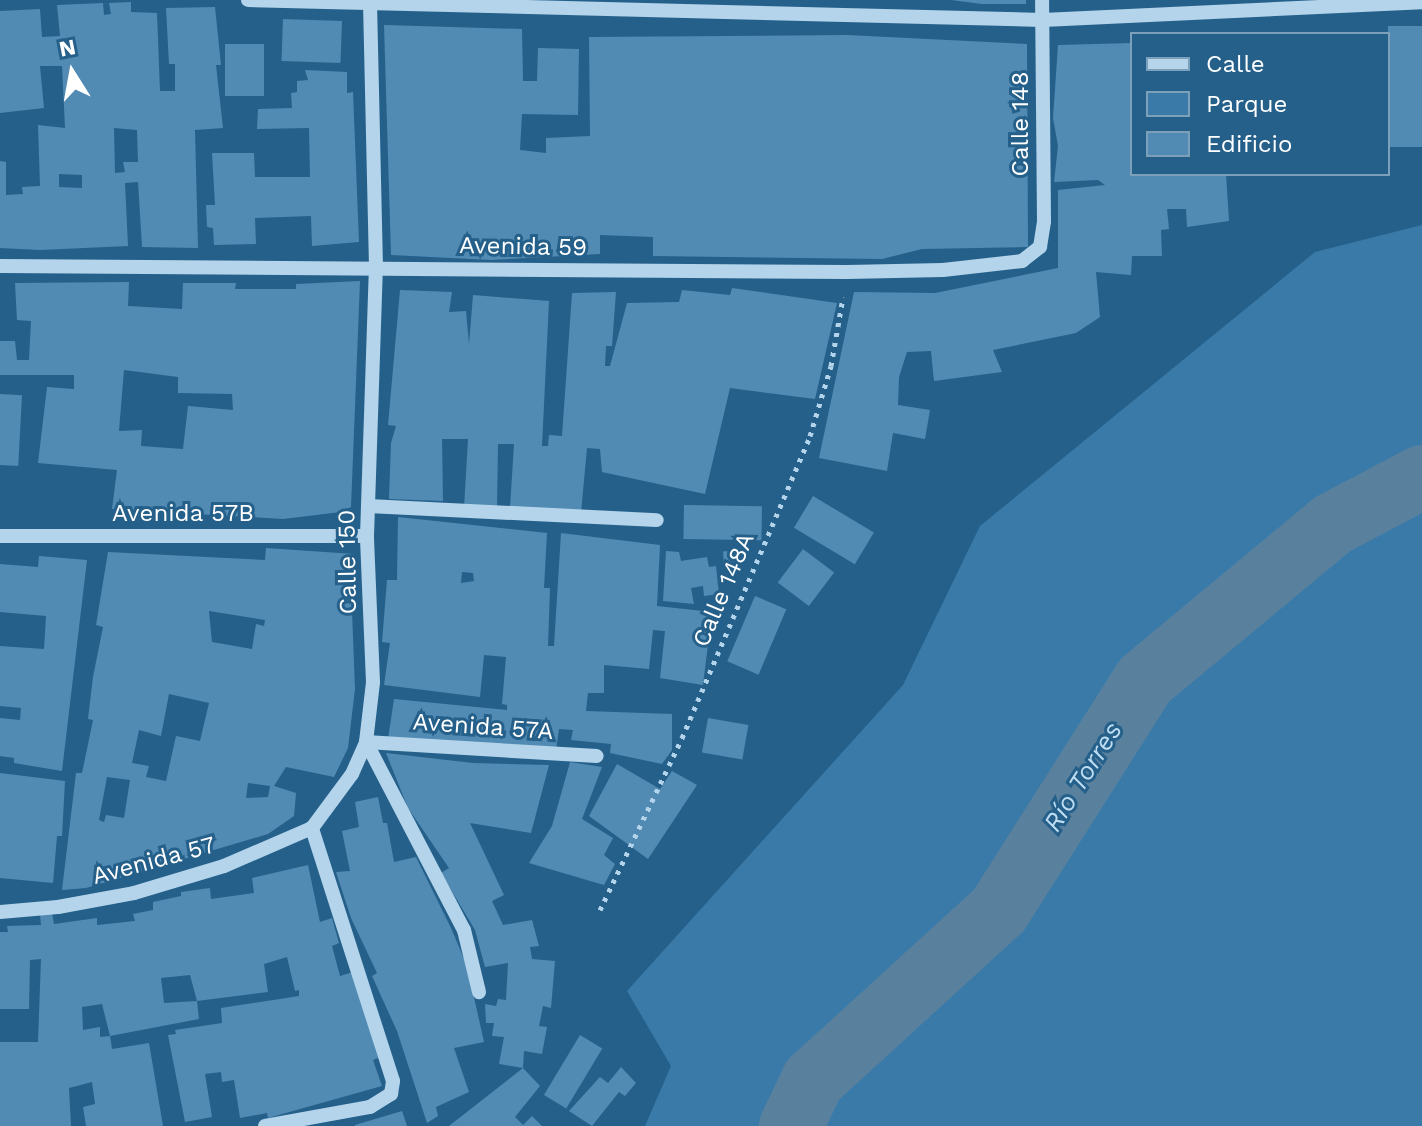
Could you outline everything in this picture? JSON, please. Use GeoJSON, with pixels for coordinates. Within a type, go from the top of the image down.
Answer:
{"type":"FeatureCollection","features":[{"type":"Feature","properties":{"kind":"lane"},"geometry":{"type":"LineString","coordinates":[[248,0],[1043,20],[1422,2]]}},
{"type":"Feature","properties":{"kind":"lane","name":"Calle 148"},"geometry":{"type":"LineString","coordinates":[[1040,247],[1044,221],[1042,0]]}},
{"type":"Feature","properties":{"kind":"lane","name":"Calle 150"},"geometry":{"type":"LineString","coordinates":[[312,828],[352,774],[366,742],[373,682],[367,536],[376,267],[370,1]]}},
{"type":"Feature","properties":{"kind":"lane","name":"Avenida 59"},"geometry":{"type":"LineString","coordinates":[[0,266],[847,272],[943,270],[1022,261],[1040,247]]}},
{"type":"Feature","properties":{"kind":"lane"},"geometry":{"type":"LineString","coordinates":[[368,506],[657,520]]}},
{"type":"Feature","properties":{"kind":"lane","name":"Avenida 57B"},"geometry":{"type":"LineString","coordinates":[[0,536],[367,536]]}},
{"type":"Feature","properties":{"kind":"lane"},"geometry":{"type":"LineString","coordinates":[[366,742],[464,930],[479,992]]}},
{"type":"Feature","properties":{"kind":"lane","name":"Avenida 57A"},"geometry":{"type":"LineString","coordinates":[[366,742],[597,756]]}},
{"type":"Feature","properties":{"kind":"lane"},"geometry":{"type":"LineString","coordinates":[[265,1126],[370,1107],[391,1094],[393,1081],[312,828]]}},
{"type":"Feature","properties":{"kind":"lane","name":"Avenida 57"},"geometry":{"type":"LineString","coordinates":[[0,912],[58,907],[134,893],[224,866],[312,828]]}},
{"type":"Feature","properties":{"kind":"path","name":"Calle 148A"},"geometry":{"type":"LineString","coordinates":[[600,910],[682,738],[810,436],[831,366],[847,272]]}},
{"type":"Feature","properties":{"kind":"green space"},"geometry":{"type":"Polygon","coordinates":[[[1422,225],[1422,1126],[645,1126],[671,1066],[627,991],[903,685],[980,526],[1315,252],[1422,225]]]}},
{"type":"Feature","properties":{"kind":"building"},"geometry":{"type":"Polygon","coordinates":[[[951,0],[1026,0],[1026,4],[982,4],[951,0]]]}},
{"type":"Feature","properties":{"kind":"building"},"geometry":{"type":"Polygon","coordinates":[[[131,2],[131,12],[157,13],[160,91],[175,91],[175,64],[169,64],[166,8],[215,7],[221,65],[216,65],[223,128],[195,130],[198,248],[142,247],[138,182],[125,183],[128,246],[40,250],[0,248],[0,161],[6,162],[6,195],[23,194],[22,187],[40,186],[38,125],[65,128],[62,66],[40,66],[44,108],[0,113],[0,11],[40,9],[42,37],[60,36],[57,5],[103,3],[104,15],[111,14],[109,3],[131,2]],[[114,128],[115,173],[125,172],[123,162],[138,162],[137,130],[114,128]],[[59,174],[59,187],[82,188],[82,175],[59,174]]]}},
{"type":"Feature","properties":{"kind":"building"},"geometry":{"type":"Polygon","coordinates":[[[283,19],[342,21],[340,63],[282,61],[283,19]]]}},
{"type":"Feature","properties":{"kind":"building"},"geometry":{"type":"Polygon","coordinates":[[[384,25],[522,29],[523,81],[537,81],[538,48],[579,49],[578,115],[522,114],[520,150],[546,153],[546,138],[590,136],[589,37],[847,35],[1027,44],[1028,247],[922,249],[882,259],[653,256],[653,237],[600,235],[600,254],[491,260],[391,255],[384,25]]]}},
{"type":"Feature","properties":{"kind":"building"},"geometry":{"type":"Polygon","coordinates":[[[1388,26],[1422,26],[1422,147],[1390,147],[1388,26]]]}},
{"type":"Feature","properties":{"kind":"building"},"geometry":{"type":"Polygon","coordinates":[[[1130,43],[1130,176],[1226,176],[1229,221],[1187,227],[1186,209],[1167,209],[1169,229],[1161,230],[1162,256],[1132,256],[1131,275],[1096,272],[1100,317],[1076,333],[993,350],[1002,372],[934,381],[931,351],[907,352],[899,377],[898,405],[930,410],[925,439],[893,433],[887,471],[819,458],[854,292],[935,293],[1058,268],[1058,190],[1105,185],[1098,180],[1054,182],[1058,146],[1053,118],[1058,45],[1130,43]]]}},
{"type":"Feature","properties":{"kind":"building"},"geometry":{"type":"Polygon","coordinates":[[[225,44],[264,44],[264,96],[225,96],[225,44]]]}},
{"type":"Feature","properties":{"kind":"building"},"geometry":{"type":"Polygon","coordinates":[[[305,70],[347,72],[347,93],[353,92],[359,242],[312,246],[311,216],[255,218],[256,244],[214,245],[213,228],[207,227],[206,205],[215,205],[212,153],[254,153],[255,177],[310,177],[309,128],[257,129],[258,109],[292,108],[291,93],[297,92],[297,81],[308,80],[305,70]]]}},
{"type":"Feature","properties":{"kind":"building"},"geometry":{"type":"Polygon","coordinates":[[[360,281],[351,507],[341,512],[283,519],[112,509],[117,470],[38,463],[47,387],[74,389],[74,375],[0,375],[0,341],[15,341],[17,360],[29,360],[31,321],[17,320],[15,283],[129,282],[128,306],[182,309],[183,283],[236,283],[235,289],[296,289],[296,284],[360,281]],[[124,370],[119,431],[142,430],[141,446],[183,449],[188,406],[233,410],[232,394],[178,393],[178,377],[124,370]]]}},
{"type":"Feature","properties":{"kind":"building"},"geometry":{"type":"Polygon","coordinates":[[[732,288],[837,303],[815,399],[730,388],[705,494],[602,472],[600,449],[587,448],[581,513],[510,508],[514,444],[498,444],[497,508],[464,508],[468,439],[442,439],[443,501],[389,499],[391,443],[396,426],[388,425],[400,290],[452,292],[449,312],[466,311],[469,344],[473,295],[549,301],[542,446],[548,446],[549,435],[562,436],[572,293],[616,292],[612,346],[606,346],[605,366],[610,366],[627,303],[679,302],[682,290],[730,295],[732,288]]]}},
{"type":"Feature","properties":{"kind":"building"},"geometry":{"type":"Polygon","coordinates":[[[0,394],[22,395],[18,466],[0,465],[0,394]]]}},
{"type":"Feature","properties":{"kind":"building"},"geometry":{"type":"Polygon","coordinates":[[[813,496],[874,533],[855,564],[794,528],[813,496]]]}},
{"type":"Feature","properties":{"kind":"building"},"geometry":{"type":"Polygon","coordinates":[[[684,505],[762,506],[761,540],[683,539],[684,505]]]}},
{"type":"Feature","properties":{"kind":"building"},"geometry":{"type":"Polygon","coordinates":[[[398,517],[547,533],[544,588],[550,588],[548,646],[554,646],[561,533],[660,545],[657,606],[712,612],[703,685],[660,678],[665,631],[653,630],[649,669],[604,665],[604,693],[588,693],[586,711],[672,714],[672,750],[662,764],[610,753],[611,744],[571,740],[573,730],[559,729],[556,750],[502,743],[501,747],[388,739],[394,699],[507,710],[507,705],[502,704],[506,657],[484,655],[480,697],[384,685],[390,643],[382,642],[387,580],[397,580],[398,517]],[[462,572],[461,583],[474,581],[473,573],[462,572]]]}},
{"type":"Feature","properties":{"kind":"building"},"geometry":{"type":"Polygon","coordinates":[[[266,548],[354,554],[352,611],[355,689],[348,748],[334,777],[286,767],[274,786],[296,793],[294,816],[268,834],[86,888],[62,890],[76,773],[82,773],[93,720],[88,719],[103,627],[96,625],[108,552],[265,560],[266,548]],[[209,611],[212,642],[252,649],[256,624],[264,626],[265,620],[209,611]],[[169,694],[161,736],[139,730],[132,763],[149,766],[146,777],[166,781],[176,736],[200,741],[209,703],[169,694]],[[107,777],[99,820],[104,822],[106,815],[124,818],[130,780],[107,777]],[[248,783],[246,798],[268,797],[270,786],[248,783]]]}},
{"type":"Feature","properties":{"kind":"building"},"geometry":{"type":"Polygon","coordinates":[[[803,549],[834,572],[809,606],[778,583],[803,549]]]}},
{"type":"Feature","properties":{"kind":"building"},"geometry":{"type":"Polygon","coordinates":[[[743,550],[744,563],[724,564],[723,551],[743,550]]]}},
{"type":"Feature","properties":{"kind":"building"},"geometry":{"type":"Polygon","coordinates":[[[666,551],[679,552],[681,561],[707,557],[709,567],[716,566],[719,594],[704,596],[703,586],[691,588],[694,604],[663,601],[666,551]]]}},
{"type":"Feature","properties":{"kind":"building"},"geometry":{"type":"Polygon","coordinates":[[[39,556],[87,560],[62,771],[14,763],[14,758],[0,756],[0,718],[20,720],[21,708],[0,706],[0,646],[44,649],[46,616],[0,612],[0,564],[38,567],[39,556]]]}},
{"type":"Feature","properties":{"kind":"building"},"geometry":{"type":"Polygon","coordinates":[[[755,596],[786,609],[759,675],[727,661],[755,596]]]}},
{"type":"Feature","properties":{"kind":"building"},"geometry":{"type":"Polygon","coordinates":[[[708,718],[748,725],[742,760],[702,752],[708,718]]]}},
{"type":"Feature","properties":{"kind":"building"},"geometry":{"type":"Polygon","coordinates":[[[386,753],[473,763],[549,765],[531,833],[470,823],[504,895],[492,901],[503,925],[532,920],[539,946],[530,947],[532,959],[555,961],[551,1008],[543,1006],[539,1026],[547,1027],[542,1054],[524,1051],[523,1068],[499,1064],[504,1037],[492,1036],[494,1023],[486,1023],[485,1004],[496,1006],[498,999],[506,1000],[508,963],[485,967],[475,930],[441,873],[449,868],[408,808],[386,753]]]}},
{"type":"Feature","properties":{"kind":"building"},"geometry":{"type":"Polygon","coordinates":[[[570,762],[602,767],[582,819],[613,838],[604,855],[615,864],[604,885],[529,863],[552,826],[570,762]]]}},
{"type":"Feature","properties":{"kind":"building"},"geometry":{"type":"Polygon","coordinates":[[[617,764],[660,789],[672,771],[697,785],[648,859],[589,816],[617,764]]]}},
{"type":"Feature","properties":{"kind":"building"},"geometry":{"type":"Polygon","coordinates":[[[0,773],[65,781],[62,836],[57,836],[53,883],[0,878],[0,773]]]}},
{"type":"Feature","properties":{"kind":"building"},"geometry":{"type":"Polygon","coordinates":[[[378,797],[383,823],[387,823],[394,862],[416,857],[451,928],[467,966],[484,1042],[454,1048],[469,1092],[436,1107],[438,1116],[427,1123],[397,1031],[372,976],[377,973],[351,918],[336,872],[350,871],[342,831],[359,827],[355,802],[378,797]]]}},
{"type":"Feature","properties":{"kind":"building"},"geometry":{"type":"Polygon","coordinates":[[[308,865],[320,922],[332,918],[339,943],[332,946],[340,976],[353,972],[378,1058],[373,1060],[382,1086],[268,1118],[267,1113],[240,1118],[234,1080],[222,1082],[221,1072],[205,1074],[212,1117],[185,1122],[168,1035],[176,1034],[175,1030],[222,1023],[221,1008],[299,996],[287,957],[264,964],[268,992],[197,1001],[199,1019],[110,1036],[112,1049],[149,1043],[163,1126],[86,1126],[83,1107],[95,1104],[92,1082],[69,1088],[71,1126],[0,1126],[0,1042],[38,1042],[41,959],[30,960],[29,1009],[0,1009],[0,932],[8,932],[7,926],[41,925],[40,915],[52,913],[54,924],[97,918],[97,925],[135,921],[133,914],[153,910],[153,902],[181,896],[181,892],[210,888],[211,899],[254,893],[252,878],[308,865]],[[190,975],[161,978],[164,1003],[197,1001],[190,975]],[[102,1004],[82,1007],[83,1030],[100,1027],[100,1037],[110,1036],[102,1004]]]}},
{"type":"Feature","properties":{"kind":"building"},"geometry":{"type":"Polygon","coordinates":[[[580,1035],[602,1048],[566,1108],[544,1095],[580,1035]]]}},
{"type":"Feature","properties":{"kind":"building"},"geometry":{"type":"Polygon","coordinates":[[[621,1067],[636,1083],[625,1096],[619,1092],[592,1126],[569,1111],[600,1077],[608,1083],[621,1067]]]}},
{"type":"Feature","properties":{"kind":"building"},"geometry":{"type":"Polygon","coordinates":[[[523,1068],[540,1086],[515,1117],[523,1125],[532,1116],[542,1126],[449,1126],[523,1068]]]}},
{"type":"Feature","properties":{"kind":"building"},"geometry":{"type":"Polygon","coordinates":[[[402,1111],[407,1126],[355,1126],[355,1125],[402,1111]]]}},
{"type":"Feature","properties":{"kind":"waterway","name":"Río Torres"},"geometry":{"type":"LineString","coordinates":[[791,1126],[813,1080],[999,910],[1145,680],[1333,524],[1422,477]]}}]}
